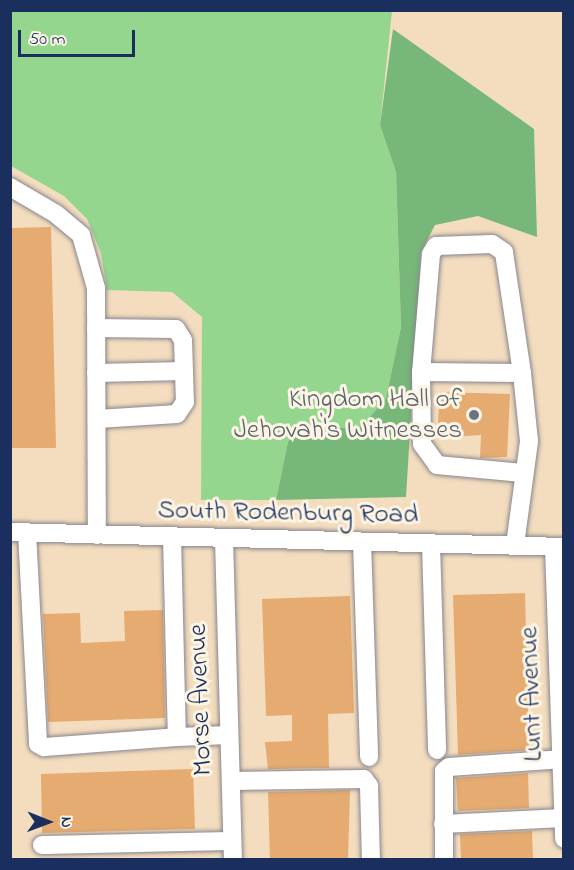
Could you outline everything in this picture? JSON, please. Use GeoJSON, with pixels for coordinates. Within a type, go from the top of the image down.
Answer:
{"type":"FeatureCollection","features":[{"type":"Feature","properties":{"kind":"street"},"geometry":{"type":"LineString","coordinates":[[10,187],[81,235],[96,288],[97,535]]}},
{"type":"Feature","properties":{"kind":"street"},"geometry":{"type":"LineString","coordinates":[[514,546],[529,441],[522,373],[504,252],[492,244],[436,246],[431,254],[421,372],[422,444],[437,465],[523,473]]}},
{"type":"Feature","properties":{"kind":"street"},"geometry":{"type":"LineString","coordinates":[[96,328],[176,329],[183,340],[184,371],[182,412],[97,419]]}},
{"type":"Feature","properties":{"kind":"street"},"geometry":{"type":"LineString","coordinates":[[96,373],[184,371]]}},
{"type":"Feature","properties":{"kind":"street"},"geometry":{"type":"LineString","coordinates":[[421,372],[522,373]]}},
{"type":"Feature","properties":{"kind":"street"},"geometry":{"type":"LineString","coordinates":[[19,532],[38,744],[45,747],[229,735]]}},
{"type":"Feature","properties":{"kind":"street","name":"South Rodenburg Road"},"geometry":{"type":"LineString","coordinates":[[19,532],[559,547]]}},
{"type":"Feature","properties":{"kind":"street"},"geometry":{"type":"LineString","coordinates":[[172,537],[177,737]]}},
{"type":"Feature","properties":{"kind":"street","name":"Morse Avenue"},"geometry":{"type":"LineString","coordinates":[[224,539],[232,850]]}},
{"type":"Feature","properties":{"kind":"street"},"geometry":{"type":"LineString","coordinates":[[362,542],[369,757]]}},
{"type":"Feature","properties":{"kind":"street"},"geometry":{"type":"LineString","coordinates":[[431,544],[437,750]]}},
{"type":"Feature","properties":{"kind":"street","name":"Lunt Avenue"},"geometry":{"type":"LineString","coordinates":[[559,547],[564,839]]}},
{"type":"Feature","properties":{"kind":"street"},"geometry":{"type":"LineString","coordinates":[[444,859],[442,782],[449,766],[562,759]]}},
{"type":"Feature","properties":{"kind":"street"},"geometry":{"type":"LineString","coordinates":[[231,781],[364,779],[369,786],[371,860]]}},
{"type":"Feature","properties":{"kind":"street"},"geometry":{"type":"LineString","coordinates":[[443,824],[563,818]]}},
{"type":"Feature","properties":{"kind":"street"},"geometry":{"type":"LineString","coordinates":[[42,845],[232,850]]}},
{"type":"Feature","properties":{"kind":"green space"},"geometry":{"type":"Polygon","coordinates":[[[11,11],[392,11],[380,125],[396,172],[401,327],[386,398],[361,427],[294,430],[288,442],[276,500],[201,500],[202,317],[172,292],[107,290],[101,253],[87,219],[64,196],[11,166],[11,11]]]}},
{"type":"Feature","properties":{"kind":"green space"},"geometry":{"type":"Polygon","coordinates":[[[393,29],[534,129],[537,237],[478,216],[435,225],[421,252],[406,497],[276,500],[288,442],[294,430],[361,427],[386,398],[401,327],[396,172],[380,125],[393,29]]]}},
{"type":"Feature","properties":{"kind":"building"},"geometry":{"type":"Polygon","coordinates":[[[51,227],[56,448],[10,448],[10,228],[51,227]]]}},
{"type":"Feature","properties":{"kind":"building","name":"Kingdom Hall of Jehovah's Witnesses"},"geometry":{"type":"Polygon","coordinates":[[[440,392],[510,394],[507,457],[480,458],[481,435],[437,438],[440,392]]]}},
{"type":"Feature","properties":{"kind":"building"},"geometry":{"type":"Polygon","coordinates":[[[525,593],[529,750],[458,755],[453,595],[525,593]]]}},
{"type":"Feature","properties":{"kind":"building"},"geometry":{"type":"Polygon","coordinates":[[[350,596],[354,713],[328,714],[329,768],[268,769],[265,742],[292,741],[292,715],[266,716],[262,599],[350,596]]]}},
{"type":"Feature","properties":{"kind":"building"},"geometry":{"type":"Polygon","coordinates":[[[163,610],[165,718],[48,722],[43,614],[80,613],[81,643],[125,641],[124,611],[163,610]]]}},
{"type":"Feature","properties":{"kind":"building"},"geometry":{"type":"Polygon","coordinates":[[[193,769],[195,829],[42,833],[41,774],[193,769]]]}},
{"type":"Feature","properties":{"kind":"building"},"geometry":{"type":"Polygon","coordinates":[[[528,773],[529,808],[458,811],[456,778],[528,773]]]}},
{"type":"Feature","properties":{"kind":"building"},"geometry":{"type":"Polygon","coordinates":[[[350,790],[348,860],[270,860],[268,792],[350,790]]]}},
{"type":"Feature","properties":{"kind":"building"},"geometry":{"type":"Polygon","coordinates":[[[532,831],[533,858],[461,860],[460,834],[532,831]]]}},
{"type":"Feature","properties":{"kind":"place","name":"Kingdom Hall of Jehovah's Witnesses"},"geometry":{"type":"Point","coordinates":[474,415]}}]}
